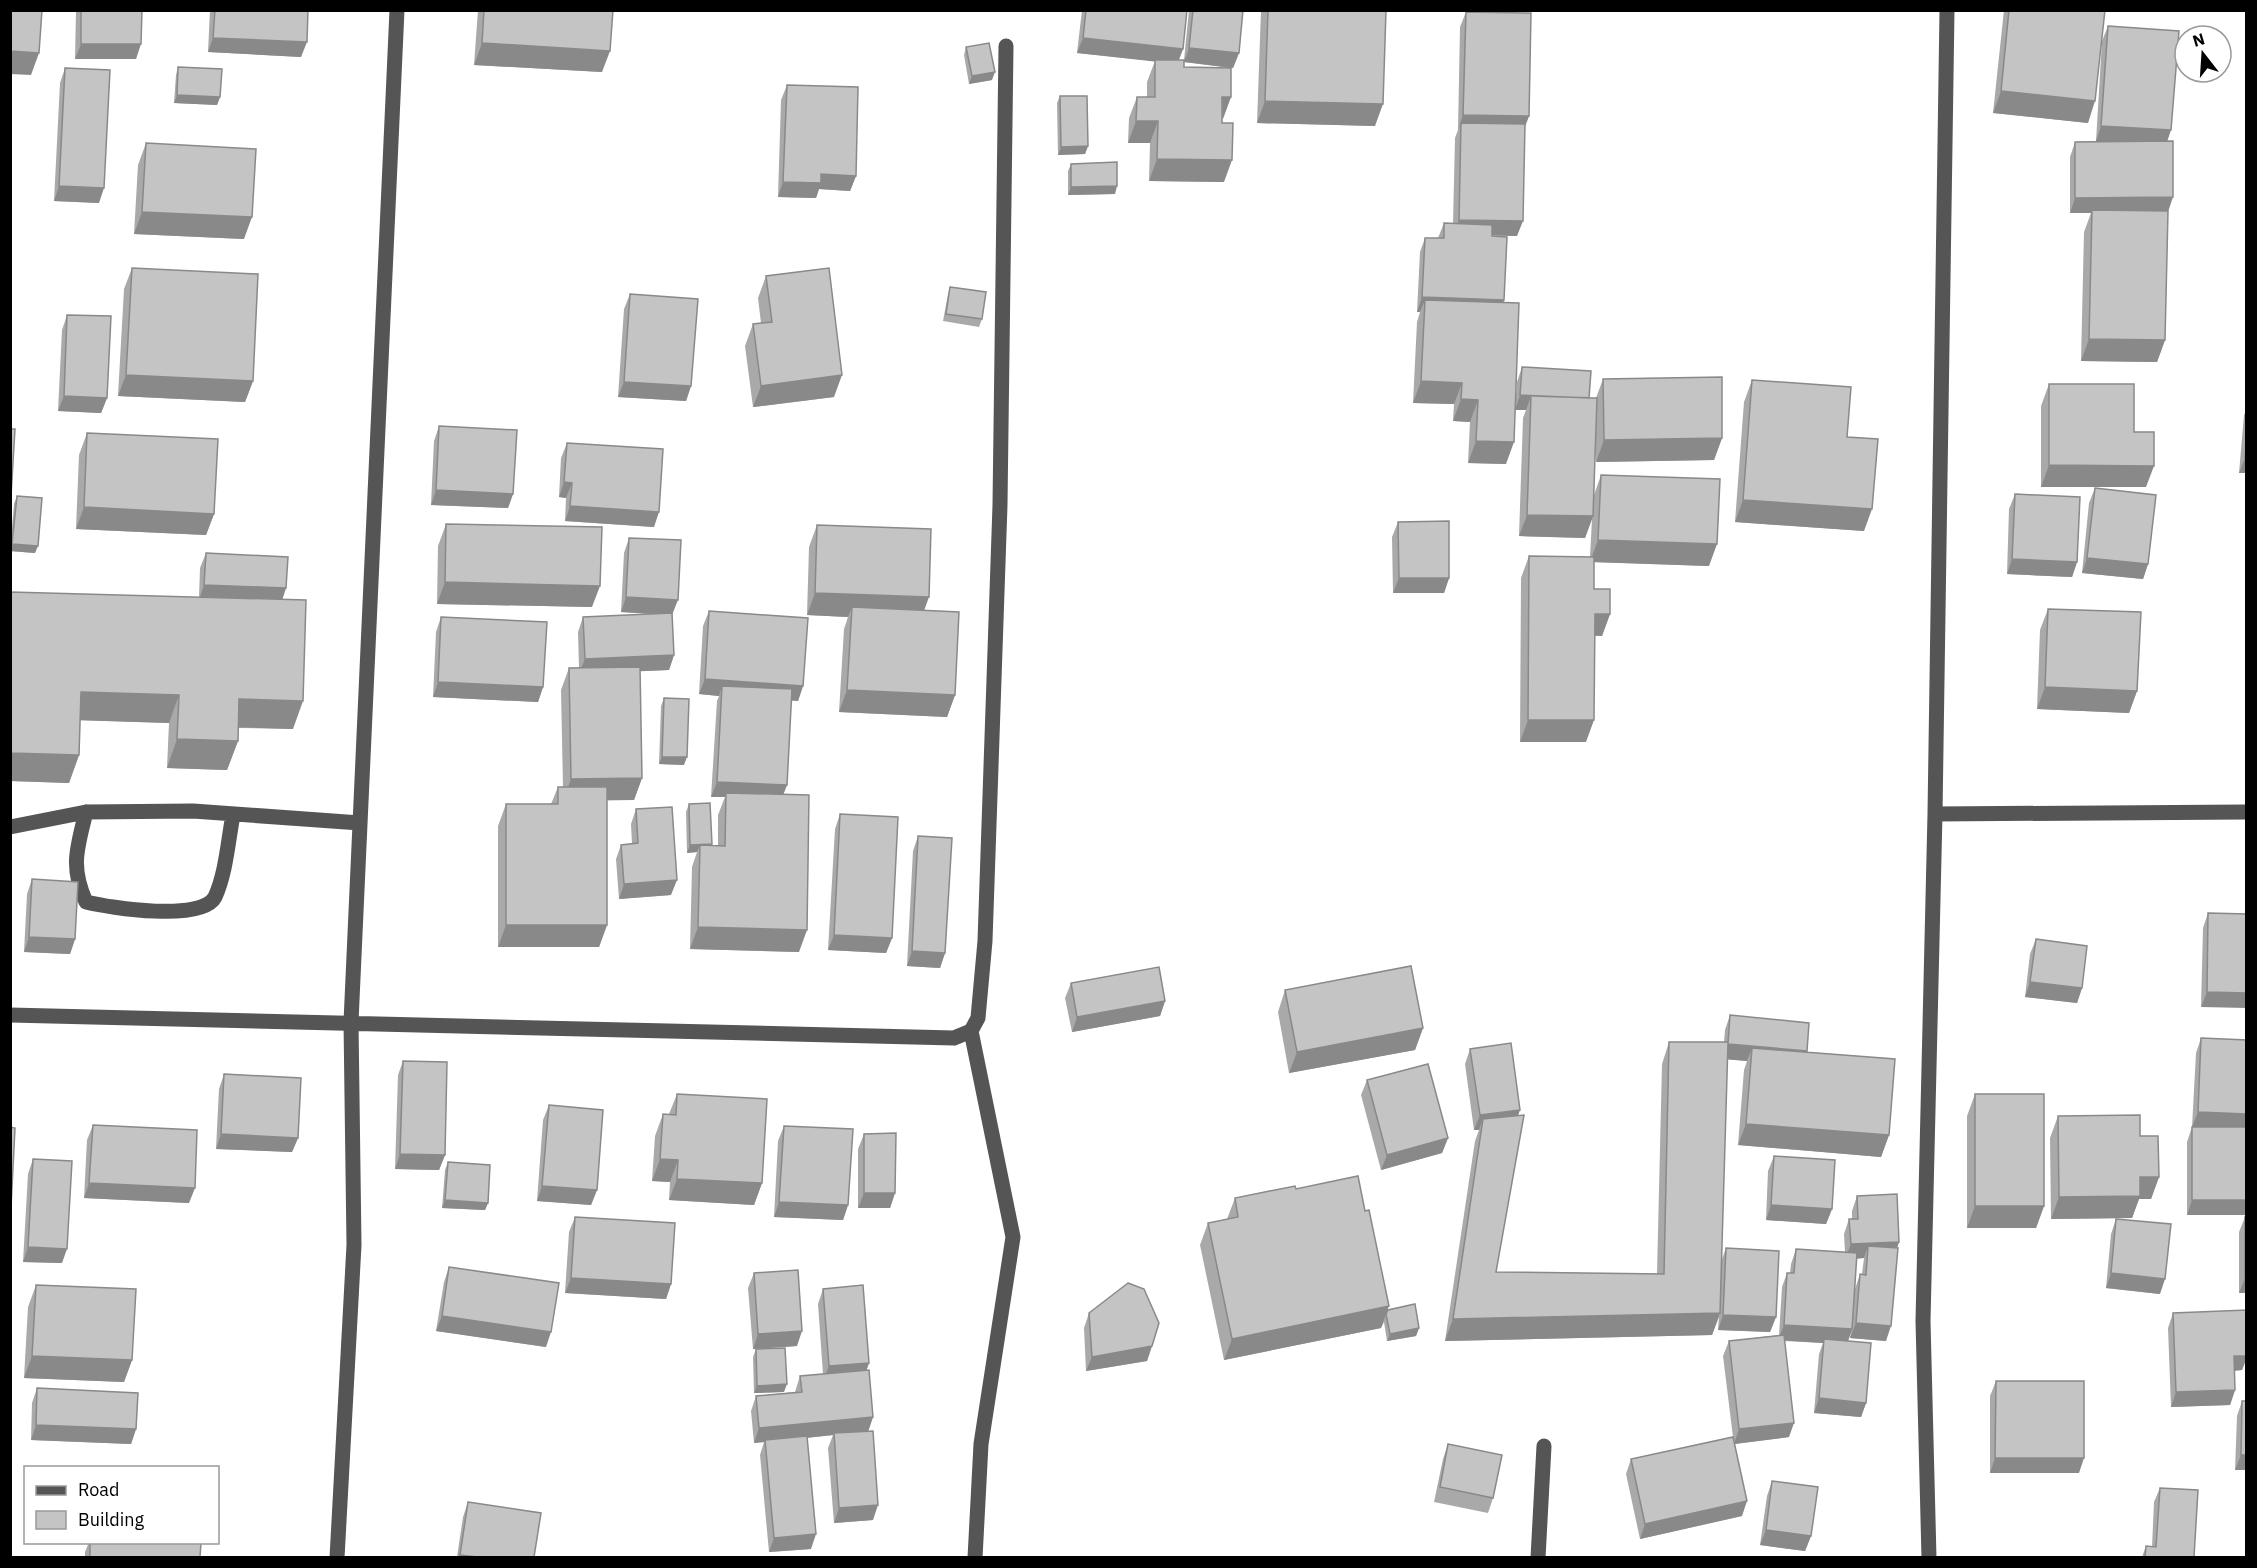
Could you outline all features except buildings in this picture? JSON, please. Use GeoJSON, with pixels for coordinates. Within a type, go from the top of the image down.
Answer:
{"type":"FeatureCollection","features":[{"type":"Feature","properties":{"kind":"street"},"geometry":{"type":"LineString","coordinates":[[337,1557],[354,1245],[351,1022],[397,10]]}},
{"type":"Feature","properties":{"kind":"street"},"geometry":{"type":"LineString","coordinates":[[1929,1557],[1923,1322],[1935,814],[1947,10]]}},
{"type":"Feature","properties":{"kind":"street"},"geometry":{"type":"LineString","coordinates":[[10,1015],[954,1038],[971,1031],[978,1018],[986,929],[1000,505],[1006,46]]}},
{"type":"Feature","properties":{"kind":"street"},"geometry":{"type":"LineString","coordinates":[[10,827],[86,812],[193,811],[360,823]]}},
{"type":"Feature","properties":{"kind":"street"},"geometry":{"type":"LineString","coordinates":[[86,812],[74,863],[78,886],[86,902],[105,907],[171,911],[203,909],[214,898],[221,876],[233,815]]}},
{"type":"Feature","properties":{"kind":"street"},"geometry":{"type":"LineString","coordinates":[[1935,814],[2247,812]]}},
{"type":"Feature","properties":{"kind":"street"},"geometry":{"type":"LineString","coordinates":[[971,1031],[1013,1237],[981,1444],[975,1557]]}},
{"type":"Feature","properties":{"kind":"street"},"geometry":{"type":"LineString","coordinates":[[1538,1557],[1544,1446]]}}]}
